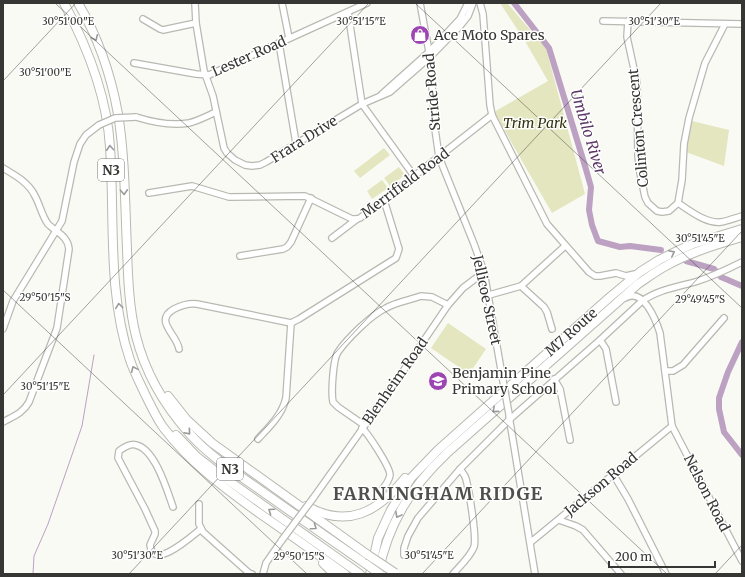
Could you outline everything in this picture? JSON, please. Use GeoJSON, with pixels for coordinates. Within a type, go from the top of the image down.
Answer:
{"type":"FeatureCollection","features":[{"type":"Feature","properties":{"kind":"highway","name":"N3"},"geometry":{"type":"LineString","coordinates":[[64,3],[88,51],[96,74],[106,118],[110,146],[112,218],[116,280],[121,321],[130,362],[145,393],[170,427],[197,457],[235,486],[360,574]]}},
{"type":"Feature","properties":{"kind":"highway","name":"N3"},"geometry":{"type":"LineString","coordinates":[[78,3],[104,59],[114,93],[118,115],[126,219],[128,286],[136,337],[146,366],[159,392],[190,434],[207,450],[379,574]]}},
{"type":"Feature","properties":{"kind":"highway","name":"M7 Route"},"geometry":{"type":"LineString","coordinates":[[643,275],[663,267],[695,248],[742,228]]}},
{"type":"Feature","properties":{"kind":"highway","name":"M7 Route"},"geometry":{"type":"LineString","coordinates":[[370,574],[374,551],[382,527],[391,510],[404,488],[417,471],[438,450],[499,396],[643,275],[651,265],[669,254],[742,237]]}},
{"type":"Feature","properties":{"kind":"highway","name":"M7 Route"},"geometry":{"type":"LineString","coordinates":[[379,574],[384,549],[393,525],[406,499],[425,474],[613,300]]}},
{"type":"Feature","properties":{"kind":"highway"},"geometry":{"type":"LineString","coordinates":[[136,337],[150,367],[177,408],[212,443],[395,574]]}},
{"type":"Feature","properties":{"kind":"highway"},"geometry":{"type":"LineString","coordinates":[[145,393],[160,422],[172,439],[195,464],[215,481],[345,574]]}},
{"type":"Feature","properties":{"kind":"highway"},"geometry":{"type":"LineString","coordinates":[[259,478],[298,502],[330,516],[344,516],[366,512],[385,501],[424,456],[474,413],[499,396]]}},
{"type":"Feature","properties":{"kind":"highway"},"geometry":{"type":"LineString","coordinates":[[292,536],[327,566],[334,574]]}},
{"type":"Feature","properties":{"kind":"street"},"geometry":{"type":"LineString","coordinates":[[134,63],[206,75],[196,23],[195,3]]}},
{"type":"Feature","properties":{"kind":"street"},"geometry":{"type":"LineString","coordinates":[[282,3],[289,38]]}},
{"type":"Feature","properties":{"kind":"street","name":"Lester Road"},"geometry":{"type":"LineString","coordinates":[[227,153],[222,142],[212,90],[206,75],[366,3]]}},
{"type":"Feature","properties":{"kind":"street","name":"Stride Road"},"geometry":{"type":"LineString","coordinates":[[420,3],[429,54],[435,129],[439,157]]}},
{"type":"Feature","properties":{"kind":"street","name":"Frara Drive"},"geometry":{"type":"LineString","coordinates":[[227,153],[235,160],[245,165],[252,166],[266,162],[362,104],[381,96],[390,86],[429,54],[460,19],[471,4],[480,4]]}},
{"type":"Feature","properties":{"kind":"street"},"geometry":{"type":"LineString","coordinates":[[480,4],[483,14],[492,115],[547,224],[565,246],[592,274],[600,276],[612,273],[629,276],[643,275],[638,290],[642,300],[657,324],[660,334],[672,426]]}},
{"type":"Feature","properties":{"kind":"street"},"geometry":{"type":"LineString","coordinates":[[348,12],[362,104],[414,176]]}},
{"type":"Feature","properties":{"kind":"street"},"geometry":{"type":"LineString","coordinates":[[143,19],[163,30],[196,23]]}},
{"type":"Feature","properties":{"kind":"street"},"geometry":{"type":"LineString","coordinates":[[603,21],[742,24]]}},
{"type":"Feature","properties":{"kind":"street","name":"Colinton Crescent"},"geometry":{"type":"LineString","coordinates":[[628,21],[627,37],[637,83],[638,156],[645,197],[652,208],[657,211],[669,211],[678,202]]}},
{"type":"Feature","properties":{"kind":"street"},"geometry":{"type":"LineString","coordinates":[[725,24],[705,63],[689,118],[684,144],[682,180],[678,202],[706,220],[715,222],[721,222],[742,216]]}},
{"type":"Feature","properties":{"kind":"street"},"geometry":{"type":"LineString","coordinates":[[279,43],[296,143]]}},
{"type":"Feature","properties":{"kind":"street"},"geometry":{"type":"LineString","coordinates":[[3,329],[14,301],[57,230],[64,215],[77,151],[86,135],[99,125],[115,118],[136,117],[152,121],[179,124],[189,123],[216,112]]}},
{"type":"Feature","properties":{"kind":"street","name":"Merrifield Road"},"geometry":{"type":"LineString","coordinates":[[148,193],[192,186],[229,198],[299,195],[311,198],[352,219],[357,220],[492,115]]}},
{"type":"Feature","properties":{"kind":"street","name":"Jellicoe Street"},"geometry":{"type":"LineString","coordinates":[[439,157],[484,272],[510,416],[535,574]]}},
{"type":"Feature","properties":{"kind":"street"},"geometry":{"type":"LineString","coordinates":[[3,168],[16,175],[31,189],[35,194],[46,220],[50,226],[57,230],[68,242],[69,249],[56,333],[26,407],[20,413],[3,422]]}},
{"type":"Feature","properties":{"kind":"street"},"geometry":{"type":"LineString","coordinates":[[240,256],[283,249],[287,246],[291,242],[311,198]]}},
{"type":"Feature","properties":{"kind":"street"},"geometry":{"type":"LineString","coordinates":[[179,349],[178,344],[165,320],[166,316],[171,311],[181,305],[189,303],[232,310],[291,323],[299,320],[396,258],[399,249],[384,200]]}},
{"type":"Feature","properties":{"kind":"street"},"geometry":{"type":"LineString","coordinates":[[332,238],[357,220]]}},
{"type":"Feature","properties":{"kind":"street"},"geometry":{"type":"LineString","coordinates":[[489,295],[521,286],[565,246]]}},
{"type":"Feature","properties":{"kind":"street"},"geometry":{"type":"LineString","coordinates":[[404,555],[404,548],[408,536],[418,518],[460,469],[510,416],[600,340],[642,300],[659,292],[699,281],[742,262]]}},
{"type":"Feature","properties":{"kind":"street","name":"Blenheim Road"},"geometry":{"type":"LineString","coordinates":[[263,574],[266,563],[448,305],[463,288],[484,272]]}},
{"type":"Feature","properties":{"kind":"street"},"geometry":{"type":"LineString","coordinates":[[613,300],[622,281],[620,274]]}},
{"type":"Feature","properties":{"kind":"street"},"geometry":{"type":"LineString","coordinates":[[521,286],[544,307],[552,329]]}},
{"type":"Feature","properties":{"kind":"street"},"geometry":{"type":"LineString","coordinates":[[613,300],[632,295],[642,300]]}},
{"type":"Feature","properties":{"kind":"street"},"geometry":{"type":"LineString","coordinates":[[380,492],[390,478],[389,470],[363,427],[333,402],[335,360],[338,352],[356,332],[379,312],[390,306],[426,296],[448,305]]}},
{"type":"Feature","properties":{"kind":"street"},"geometry":{"type":"LineString","coordinates":[[665,371],[673,371],[683,365],[724,318]]}},
{"type":"Feature","properties":{"kind":"street"},"geometry":{"type":"LineString","coordinates":[[258,439],[277,418],[284,406],[286,398],[291,323]]}},
{"type":"Feature","properties":{"kind":"street"},"geometry":{"type":"LineString","coordinates":[[600,340],[606,350],[616,402]]}},
{"type":"Feature","properties":{"kind":"street"},"geometry":{"type":"LineString","coordinates":[[554,379],[560,389],[570,440]]}},
{"type":"Feature","properties":{"kind":"street","name":"Jackson Road"},"geometry":{"type":"LineString","coordinates":[[531,542],[672,426]]}},
{"type":"Feature","properties":{"kind":"street","name":"Nelson Road"},"geometry":{"type":"LineString","coordinates":[[672,426],[742,561]]}},
{"type":"Feature","properties":{"kind":"street"},"geometry":{"type":"LineString","coordinates":[[173,507],[156,463],[148,453],[132,444],[119,451],[118,458],[155,531],[150,545],[153,553],[163,554],[173,550],[201,529]]}},
{"type":"Feature","properties":{"kind":"street"},"geometry":{"type":"LineString","coordinates":[[453,574],[471,552],[475,542],[466,480],[460,469]]}},
{"type":"Feature","properties":{"kind":"street"},"geometry":{"type":"LineString","coordinates":[[613,474],[628,499],[666,574]]}},
{"type":"Feature","properties":{"kind":"street"},"geometry":{"type":"LineString","coordinates":[[199,504],[198,516],[201,529],[215,544],[252,574]]}},
{"type":"Feature","properties":{"kind":"street"},"geometry":{"type":"LineString","coordinates":[[558,520],[576,526],[582,530],[621,574]]}},
{"type":"Feature","properties":{"kind":"green space","name":"Trim Park"},"geometry":{"type":"Polygon","coordinates":[[[500,3],[507,3],[546,48],[585,194],[552,213],[494,112],[548,81],[525,41],[500,3]]]}},
{"type":"Feature","properties":{"kind":"green space"},"geometry":{"type":"Polygon","coordinates":[[[692,121],[729,130],[724,166],[686,152],[692,121]]]}},
{"type":"Feature","properties":{"kind":"green space"},"geometry":{"type":"Polygon","coordinates":[[[384,148],[390,155],[360,178],[354,171],[384,148]]]}},
{"type":"Feature","properties":{"kind":"green space"},"geometry":{"type":"Polygon","coordinates":[[[399,167],[405,175],[390,186],[384,178],[399,167]]]}},
{"type":"Feature","properties":{"kind":"green space"},"geometry":{"type":"Polygon","coordinates":[[[382,180],[388,188],[372,199],[367,191],[382,180]]]}},
{"type":"Feature","properties":{"kind":"green space"},"geometry":{"type":"Polygon","coordinates":[[[448,323],[486,349],[469,374],[431,348],[448,323]]]}},
{"type":"Feature","properties":{"kind":"waterway","name":"Umbilo River"},"geometry":{"type":"LineString","coordinates":[[514,3],[549,48],[591,187],[589,210],[592,225],[598,241],[620,247],[630,246],[661,250]]}},
{"type":"Feature","properties":{"kind":"waterway","name":"Umbilo River"},"geometry":{"type":"LineString","coordinates":[[686,261],[714,269],[721,277],[742,286]]}},
{"type":"Feature","properties":{"kind":"waterway","name":"Umbilo River"},"geometry":{"type":"LineString","coordinates":[[742,342],[728,372],[719,398],[719,409],[724,432],[742,455]]}},
{"type":"Feature","properties":{"kind":"waterway"},"geometry":{"type":"LineString","coordinates":[[33,574],[34,556],[48,524],[82,426],[94,355]]}},
{"type":"Feature","properties":{"kind":"place","name":"Ace Moto Spares"},"geometry":{"type":"Point","coordinates":[420,35]}},
{"type":"Feature","properties":{"kind":"place","name":"Benjamin Pine Primary School"},"geometry":{"type":"Point","coordinates":[438,381]}},
{"type":"Feature","properties":{"kind":"district","name":"FARNINGHAM RIDGE"},"geometry":{"type":"Point","coordinates":[438,494]}}]}
